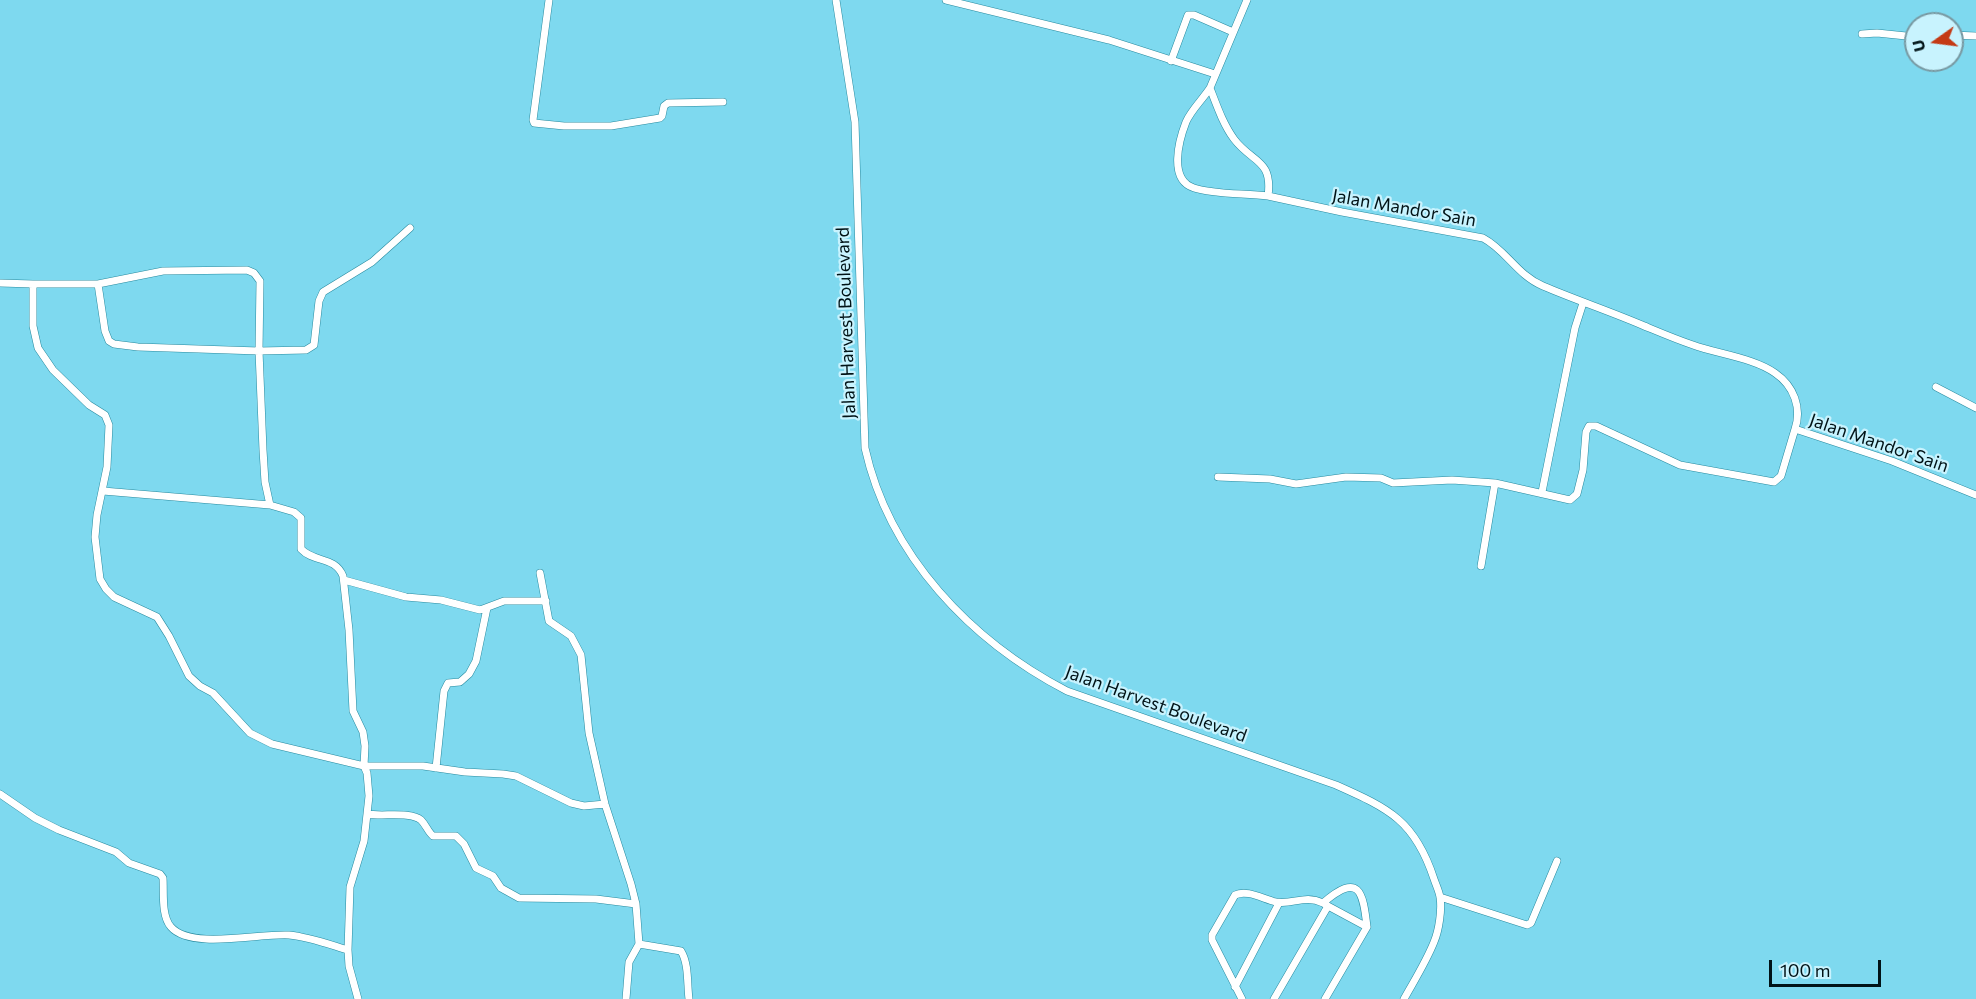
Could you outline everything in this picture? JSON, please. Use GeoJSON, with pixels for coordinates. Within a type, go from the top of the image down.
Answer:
{"type":"FeatureCollection","features":[{"type":"Feature","properties":{"kind":"street"},"geometry":{"type":"LineString","coordinates":[[549,0],[534,123],[564,126],[611,126],[660,118],[664,106],[668,103],[723,102]]}},
{"type":"Feature","properties":{"kind":"street","name":"Jalan Harvest Boulevard"},"geometry":{"type":"LineString","coordinates":[[836,0],[855,122],[865,448],[878,492],[903,542],[926,575],[962,615],[1011,657],[1036,674],[1067,691],[1336,785],[1369,799],[1398,818],[1421,845],[1429,861],[1440,897],[1435,941],[1404,999]]}},
{"type":"Feature","properties":{"kind":"street"},"geometry":{"type":"LineString","coordinates":[[946,0],[1110,40],[1215,74]]}},
{"type":"Feature","properties":{"kind":"street"},"geometry":{"type":"LineString","coordinates":[[1247,0],[1210,88],[1218,111],[1236,141],[1263,165],[1268,174],[1268,196]]}},
{"type":"Feature","properties":{"kind":"street"},"geometry":{"type":"LineString","coordinates":[[1170,60],[1188,15],[1194,15],[1233,32]]}},
{"type":"Feature","properties":{"kind":"street"},"geometry":{"type":"LineString","coordinates":[[1862,34],[1904,36]]}},
{"type":"Feature","properties":{"kind":"street","name":"Jalan Mandor Sain"},"geometry":{"type":"LineString","coordinates":[[1210,88],[1186,120],[1178,153],[1178,169],[1182,180],[1194,189],[1268,196],[1483,238],[1492,242],[1519,272],[1540,285],[1689,344],[1760,364],[1776,373],[1786,383],[1796,400],[1798,419],[1795,429],[1918,470],[1976,495]]}},
{"type":"Feature","properties":{"kind":"street"},"geometry":{"type":"LineString","coordinates":[[98,284],[105,331],[109,341],[114,344],[259,351],[306,350],[312,348],[319,301],[323,292],[372,262],[410,228]]}},
{"type":"Feature","properties":{"kind":"street"},"geometry":{"type":"LineString","coordinates":[[0,283],[98,284],[163,271],[250,271],[254,273],[260,281],[259,351],[265,482],[270,505]]}},
{"type":"Feature","properties":{"kind":"street"},"geometry":{"type":"LineString","coordinates":[[33,284],[33,326],[38,348],[53,370],[107,420],[109,448],[95,537],[100,579],[106,590],[114,597],[157,617],[170,636],[189,676],[213,693],[250,733],[272,744],[364,766],[423,766],[516,776],[571,803],[584,806],[605,804]]}},
{"type":"Feature","properties":{"kind":"street"},"geometry":{"type":"LineString","coordinates":[[1542,492],[1575,328],[1583,303]]}},
{"type":"Feature","properties":{"kind":"street"},"geometry":{"type":"LineString","coordinates":[[1936,387],[1976,408]]}},
{"type":"Feature","properties":{"kind":"street"},"geometry":{"type":"LineString","coordinates":[[1218,477],[1270,479],[1296,484],[1346,477],[1380,478],[1393,483],[1452,480],[1495,483],[1570,500],[1577,494],[1583,470],[1586,432],[1590,426],[1596,426],[1680,465],[1774,482],[1781,476],[1795,429]]}},
{"type":"Feature","properties":{"kind":"street"},"geometry":{"type":"LineString","coordinates":[[1481,566],[1495,483]]}},
{"type":"Feature","properties":{"kind":"street"},"geometry":{"type":"LineString","coordinates":[[103,491],[270,505],[299,516],[302,524],[299,540],[301,549],[313,557],[331,561],[340,568],[344,580],[349,630],[353,711],[363,732],[364,766],[367,773],[369,796],[362,851],[350,887],[349,966],[358,999]]}},
{"type":"Feature","properties":{"kind":"street"},"geometry":{"type":"LineString","coordinates":[[540,573],[549,621],[571,636],[581,655],[589,733],[605,804],[632,884],[639,944],[629,962],[626,999]]}},
{"type":"Feature","properties":{"kind":"street"},"geometry":{"type":"LineString","coordinates":[[344,580],[406,597],[441,600],[476,610],[504,601],[546,601]]}},
{"type":"Feature","properties":{"kind":"street"},"geometry":{"type":"LineString","coordinates":[[436,768],[444,691],[448,683],[461,681],[474,666],[487,608]]}},
{"type":"Feature","properties":{"kind":"street"},"geometry":{"type":"LineString","coordinates":[[0,794],[35,818],[59,830],[116,852],[129,863],[160,874],[163,878],[165,915],[169,925],[176,932],[193,937],[231,940],[288,935],[317,940],[348,950]]}},
{"type":"Feature","properties":{"kind":"street"},"geometry":{"type":"LineString","coordinates":[[367,814],[381,817],[408,815],[423,822],[434,836],[456,836],[464,844],[477,868],[493,876],[501,888],[519,898],[596,899],[636,904]]}},
{"type":"Feature","properties":{"kind":"street"},"geometry":{"type":"LineString","coordinates":[[1440,897],[1527,925],[1531,922],[1557,861]]}},
{"type":"Feature","properties":{"kind":"street"},"geometry":{"type":"LineString","coordinates":[[1274,999],[1325,904],[1335,893],[1350,887],[1357,888],[1361,892],[1367,927],[1325,999]]}},
{"type":"Feature","properties":{"kind":"street"},"geometry":{"type":"LineString","coordinates":[[1242,999],[1214,945],[1212,935],[1231,899],[1238,893],[1242,892],[1279,903],[1309,898],[1367,927]]}},
{"type":"Feature","properties":{"kind":"street"},"geometry":{"type":"LineString","coordinates":[[1235,987],[1279,903]]}},
{"type":"Feature","properties":{"kind":"street"},"geometry":{"type":"LineString","coordinates":[[639,944],[682,953],[689,999]]}}]}
